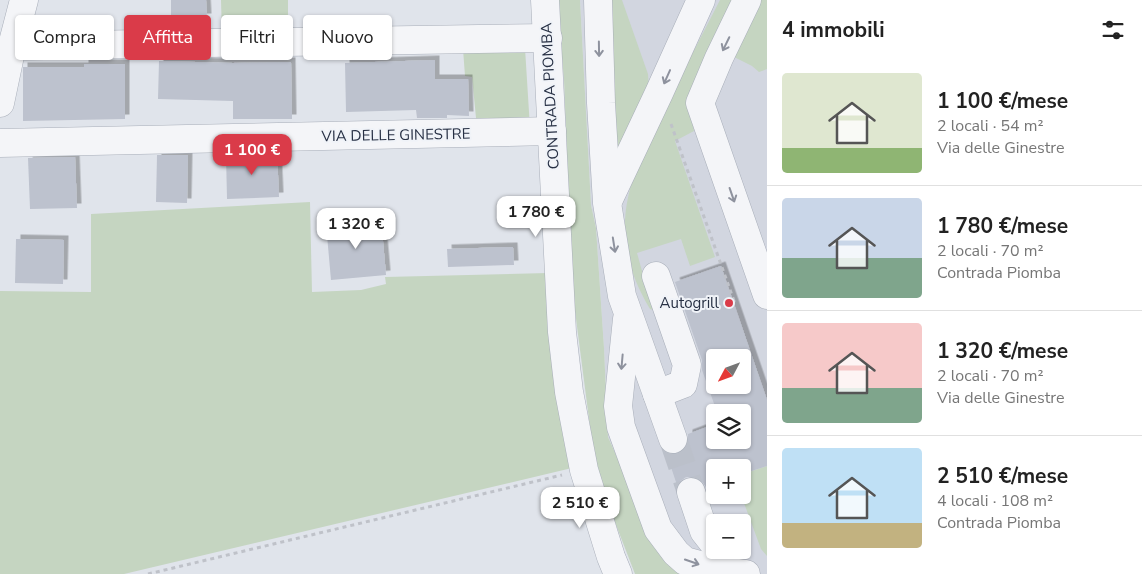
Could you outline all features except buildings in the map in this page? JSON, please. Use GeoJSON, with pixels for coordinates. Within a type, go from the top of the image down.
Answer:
{"type":"FeatureCollection","features":[{"type":"Feature","properties":{"kind":"street"},"geometry":{"type":"LineString","coordinates":[[0,103],[24,0]]}},
{"type":"Feature","properties":{"kind":"street","name":"CONTRADA PIOMBA"},"geometry":{"type":"LineString","coordinates":[[545,0],[562,332],[569,392],[584,470],[618,574]]}},
{"type":"Feature","properties":{"kind":"street"},"geometry":{"type":"LineString","coordinates":[[598,0],[601,103],[607,203],[622,296],[673,439]]}},
{"type":"Feature","properties":{"kind":"street"},"geometry":{"type":"LineString","coordinates":[[607,203],[701,0]]}},
{"type":"Feature","properties":{"kind":"street"},"geometry":{"type":"LineString","coordinates":[[747,0],[700,103],[767,295]]}},
{"type":"Feature","properties":{"kind":"street"},"geometry":{"type":"LineString","coordinates":[[12,46],[548,38]]}},
{"type":"Feature","properties":{"kind":"street","name":"VIA DELLE GINESTRE"},"geometry":{"type":"LineString","coordinates":[[0,143],[552,131]]}},
{"type":"Feature","properties":{"kind":"street"},"geometry":{"type":"LineString","coordinates":[[656,276],[687,365],[683,384],[656,394]]}},
{"type":"Feature","properties":{"kind":"street"},"geometry":{"type":"LineString","coordinates":[[628,314],[618,406],[621,427],[658,529],[676,553],[685,561],[718,570],[746,574]]}},
{"type":"Feature","properties":{"kind":"street"},"geometry":{"type":"LineString","coordinates":[[691,492],[706,534]]}},
{"type":"Feature","properties":{"kind":"street"},"geometry":{"type":"LineString","coordinates":[[730,559],[740,568],[754,574]]}},
{"type":"Feature","properties":{"kind":"path"},"geometry":{"type":"LineString","coordinates":[[659,93],[734,301],[732,302]]}},
{"type":"Feature","properties":{"kind":"path"},"geometry":{"type":"LineString","coordinates":[[148,574],[584,470]]}},
{"type":"Feature","properties":{"kind":"shaded area"},"geometry":{"type":"Polygon","coordinates":[[[580,0],[767,0],[767,574],[660,574],[662,558],[608,437],[596,228],[591,205],[580,0]]]}},
{"type":"Feature","properties":{"kind":"green space"},"geometry":{"type":"Polygon","coordinates":[[[221,0],[288,0],[288,15],[221,15],[221,0]]]}},
{"type":"Feature","properties":{"kind":"green space"},"geometry":{"type":"Polygon","coordinates":[[[557,0],[580,0],[591,205],[596,228],[608,437],[662,558],[688,574],[635,574],[596,473],[572,288],[564,80],[557,0]]]}},
{"type":"Feature","properties":{"kind":"green space"},"geometry":{"type":"Polygon","coordinates":[[[611,0],[622,0],[648,74],[649,89],[617,152],[611,0]]]}},
{"type":"Feature","properties":{"kind":"green space"},"geometry":{"type":"Polygon","coordinates":[[[720,0],[739,0],[690,110],[694,131],[675,141],[715,257],[690,266],[681,239],[637,253],[653,310],[650,309],[635,280],[627,253],[625,227],[627,202],[643,151],[720,0]]]}},
{"type":"Feature","properties":{"kind":"green space"},"geometry":{"type":"Polygon","coordinates":[[[759,0],[767,0],[767,69],[759,72],[752,66],[730,55],[759,0]]]}},
{"type":"Feature","properties":{"kind":"green space"},"geometry":{"type":"Polygon","coordinates":[[[525,48],[530,128],[477,128],[472,77],[465,76],[463,49],[525,48]]]}},
{"type":"Feature","properties":{"kind":"green space"},"geometry":{"type":"Polygon","coordinates":[[[310,202],[312,292],[361,290],[386,284],[385,277],[548,273],[572,468],[124,574],[0,574],[0,291],[91,292],[91,214],[310,202]]]}},
{"type":"Feature","properties":{"kind":"green space"},"geometry":{"type":"Polygon","coordinates":[[[767,466],[767,556],[761,549],[751,522],[751,514],[748,514],[744,504],[751,504],[751,471],[767,466]]]}},
{"type":"Feature","properties":{"kind":"tunnel"},"geometry":{"type":"LineString","coordinates":[[673,439],[691,492]]}},
{"type":"Feature","properties":{"kind":"place","name":"Autogrill"},"geometry":{"type":"Point","coordinates":[729,303]}}]}
